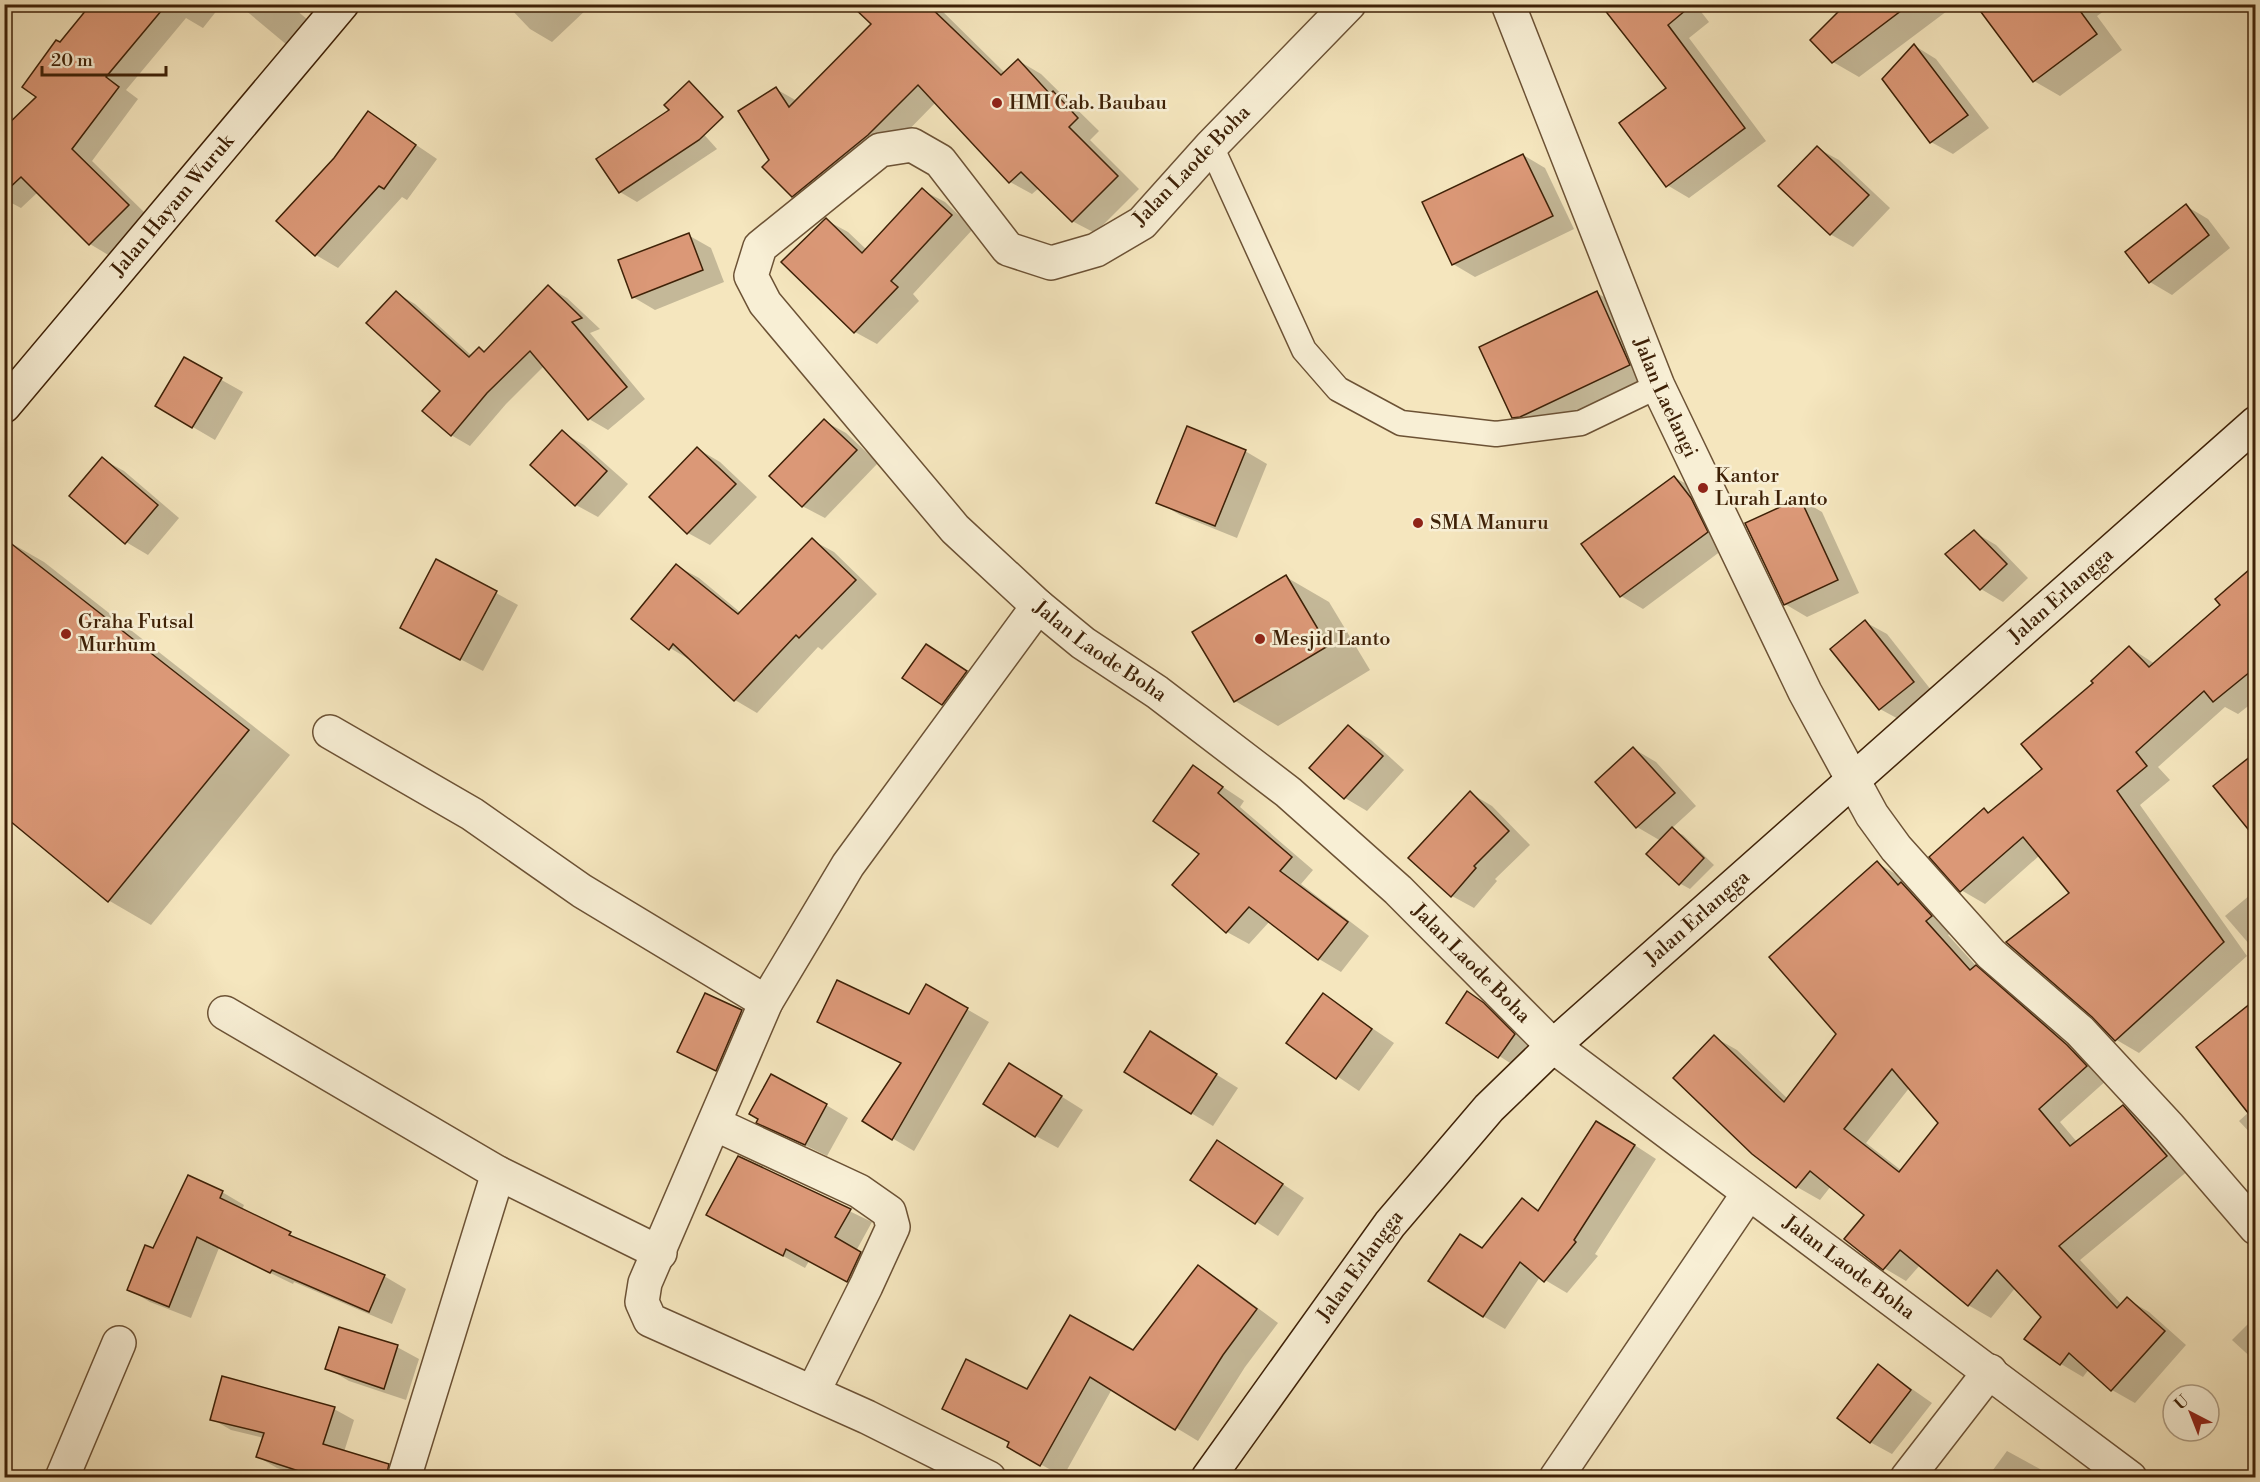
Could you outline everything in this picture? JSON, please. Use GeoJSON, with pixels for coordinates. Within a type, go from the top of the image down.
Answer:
{"type":"FeatureCollection","features":[{"type":"Feature","properties":{"kind":"street","name":"Jalan Hayam Wuruk"},"geometry":{"type":"LineString","coordinates":[[4,405],[342,4]]}},
{"type":"Feature","properties":{"kind":"street","name":"Jalan Laode Boha"},"geometry":{"type":"LineString","coordinates":[[1348,4],[1211,146],[1142,224],[1096,250],[1051,263],[1008,249],[940,161],[912,145],[880,150],[760,246],[751,276],[765,303],[956,529],[1038,606],[1083,643],[1157,692],[1288,792],[1398,890],[1553,1046],[2130,1478]]}},
{"type":"Feature","properties":{"kind":"street","name":"Jalan Laelangi"},"geometry":{"type":"LineString","coordinates":[[1508,4],[1658,386],[1805,692],[1872,815],[1896,848],[1985,947],[2080,1031],[2169,1127],[2256,1228]]}},
{"type":"Feature","properties":{"kind":"street","name":"Jalan Erlangga"},"geometry":{"type":"LineString","coordinates":[[1208,1478],[1390,1224],[1489,1108],[1553,1046],[2256,423]]}},
{"type":"Feature","properties":{"kind":"street"},"geometry":{"type":"LineString","coordinates":[[989,1478],[813,1392],[650,1320],[642,1302],[645,1283],[660,1253],[766,1002],[848,865],[1038,606]]}},
{"type":"Feature","properties":{"kind":"street"},"geometry":{"type":"LineString","coordinates":[[330,732],[472,814],[582,891],[766,1002]]}},
{"type":"Feature","properties":{"kind":"street"},"geometry":{"type":"LineString","coordinates":[[225,1013],[498,1173],[660,1253]]}},
{"type":"Feature","properties":{"kind":"street"},"geometry":{"type":"LineString","coordinates":[[715,1124],[859,1191],[888,1212],[893,1227],[813,1392]]}},
{"type":"Feature","properties":{"kind":"street"},"geometry":{"type":"LineString","coordinates":[[404,1478],[498,1173]]}},
{"type":"Feature","properties":{"kind":"street"},"geometry":{"type":"LineString","coordinates":[[1556,1478],[1748,1194]]}},
{"type":"Feature","properties":{"kind":"street"},"geometry":{"type":"LineString","coordinates":[[62,1478],[119,1343]]}},
{"type":"Feature","properties":{"kind":"street"},"geometry":{"type":"LineString","coordinates":[[1907,1478],[1990,1371]]}},
{"type":"Feature","properties":{"kind":"lane"},"geometry":{"type":"LineString","coordinates":[[1211,146],[1304,350],[1338,389],[1383,414],[1401,423],[1496,434],[1581,423],[1658,386]]}},
{"type":"Feature","properties":{"kind":"building"},"geometry":{"type":"Polygon","coordinates":[[[91,4],[167,4],[106,77],[119,87],[72,149],[129,205],[89,245],[21,177],[4,193],[4,128],[36,97],[22,87],[56,40],[60,42],[91,4]]]}},
{"type":"Feature","properties":{"kind":"building"},"geometry":{"type":"Polygon","coordinates":[[[850,4],[927,4],[1001,75],[1018,59],[1050,94],[1053,91],[1078,118],[1069,127],[1118,176],[1072,222],[1021,172],[1009,183],[918,85],[868,135],[792,197],[762,167],[769,160],[738,111],[776,87],[789,107],[871,24],[850,4]]]}},
{"type":"Feature","properties":{"kind":"building"},"geometry":{"type":"Polygon","coordinates":[[[1600,4],[1693,4],[1668,25],[1745,128],[1666,187],[1619,123],[1666,88],[1600,4]]]}},
{"type":"Feature","properties":{"kind":"building"},"geometry":{"type":"Polygon","coordinates":[[[1846,4],[1910,4],[1832,63],[1810,40],[1846,4]]]}},
{"type":"Feature","properties":{"kind":"building"},"geometry":{"type":"Polygon","coordinates":[[[1975,4],[2075,4],[2097,34],[2033,82],[1975,4]]]}},
{"type":"Feature","properties":{"kind":"building"},"geometry":{"type":"Polygon","coordinates":[[[1914,44],[1968,115],[1930,143],[1882,79],[1914,44]]]}},
{"type":"Feature","properties":{"kind":"building"},"geometry":{"type":"Polygon","coordinates":[[[689,81],[723,117],[699,140],[619,193],[596,159],[669,110],[664,105],[689,81]]]}},
{"type":"Feature","properties":{"kind":"building"},"geometry":{"type":"Polygon","coordinates":[[[368,111],[416,145],[384,189],[379,186],[315,256],[276,221],[334,158],[368,111]]]}},
{"type":"Feature","properties":{"kind":"building"},"geometry":{"type":"Polygon","coordinates":[[[1817,146],[1869,195],[1830,235],[1778,186],[1817,146]]]}},
{"type":"Feature","properties":{"kind":"building"},"geometry":{"type":"Polygon","coordinates":[[[1523,154],[1553,216],[1452,265],[1422,202],[1523,154]]]}},
{"type":"Feature","properties":{"kind":"building"},"geometry":{"type":"Polygon","coordinates":[[[922,188],[952,215],[891,281],[898,287],[854,333],[781,262],[826,218],[862,253],[922,188]]]}},
{"type":"Feature","properties":{"kind":"building"},"geometry":{"type":"Polygon","coordinates":[[[2186,204],[2209,235],[2149,283],[2125,252],[2186,204]]]}},
{"type":"Feature","properties":{"kind":"building"},"geometry":{"type":"Polygon","coordinates":[[[689,233],[703,270],[632,298],[618,260],[689,233]]]}},
{"type":"Feature","properties":{"kind":"building"},"geometry":{"type":"Polygon","coordinates":[[[548,285],[582,318],[572,322],[627,387],[588,420],[530,351],[487,393],[451,436],[422,411],[440,391],[366,323],[396,291],[469,357],[479,347],[484,352],[548,285]]]}},
{"type":"Feature","properties":{"kind":"building"},"geometry":{"type":"Polygon","coordinates":[[[1597,291],[1630,365],[1520,417],[1512,418],[1479,347],[1597,291]]]}},
{"type":"Feature","properties":{"kind":"building"},"geometry":{"type":"Polygon","coordinates":[[[184,357],[222,378],[192,428],[155,406],[184,357]]]}},
{"type":"Feature","properties":{"kind":"building"},"geometry":{"type":"Polygon","coordinates":[[[824,419],[857,450],[802,507],[769,476],[824,419]]]}},
{"type":"Feature","properties":{"kind":"building"},"geometry":{"type":"Polygon","coordinates":[[[1187,426],[1246,450],[1215,526],[1156,503],[1187,426]]]}},
{"type":"Feature","properties":{"kind":"building"},"geometry":{"type":"Polygon","coordinates":[[[562,430],[607,471],[575,506],[530,465],[562,430]]]}},
{"type":"Feature","properties":{"kind":"building"},"geometry":{"type":"Polygon","coordinates":[[[697,447],[736,484],[687,534],[649,497],[697,447]]]}},
{"type":"Feature","properties":{"kind":"building"},"geometry":{"type":"Polygon","coordinates":[[[102,457],[158,505],[125,544],[69,496],[102,457]]]}},
{"type":"Feature","properties":{"kind":"building"},"geometry":{"type":"Polygon","coordinates":[[[1674,476],[1691,498],[1708,532],[1620,597],[1581,544],[1674,476]]]}},
{"type":"Feature","properties":{"kind":"building"},"geometry":{"type":"Polygon","coordinates":[[[1800,498],[1838,580],[1784,605],[1745,523],[1800,498]]]}},
{"type":"Feature","properties":{"kind":"building"},"geometry":{"type":"Polygon","coordinates":[[[1974,530],[2007,564],[1980,590],[1945,554],[1974,530]]]}},
{"type":"Feature","properties":{"kind":"building","name":"Graha Futsal Murhum"},"geometry":{"type":"Polygon","coordinates":[[[4,538],[249,730],[108,902],[4,816],[4,538]]]}},
{"type":"Feature","properties":{"kind":"building"},"geometry":{"type":"Polygon","coordinates":[[[812,538],[856,580],[799,638],[796,635],[734,701],[673,644],[669,650],[631,619],[676,564],[738,614],[812,538]]]}},
{"type":"Feature","properties":{"kind":"building"},"geometry":{"type":"Polygon","coordinates":[[[436,559],[497,591],[460,660],[400,628],[436,559]]]}},
{"type":"Feature","properties":{"kind":"building"},"geometry":{"type":"Polygon","coordinates":[[[2256,564],[2256,667],[2213,702],[2204,691],[2136,752],[2147,766],[2117,791],[2224,942],[2115,1041],[2092,1017],[2006,942],[2069,893],[2023,837],[1960,892],[1929,857],[1984,808],[1988,813],[2042,769],[2021,744],[2093,683],[2091,681],[2129,646],[2149,667],[2220,605],[2215,599],[2256,564]]]}},
{"type":"Feature","properties":{"kind":"building","name":"Mesjid Lanto"},"geometry":{"type":"Polygon","coordinates":[[[1286,575],[1328,646],[1234,702],[1192,632],[1286,575]]]}},
{"type":"Feature","properties":{"kind":"building"},"geometry":{"type":"Polygon","coordinates":[[[1865,620],[1914,682],[1879,710],[1830,649],[1865,620]]]}},
{"type":"Feature","properties":{"kind":"building"},"geometry":{"type":"Polygon","coordinates":[[[926,644],[967,671],[942,705],[902,678],[926,644]]]}},
{"type":"Feature","properties":{"kind":"building"},"geometry":{"type":"Polygon","coordinates":[[[1348,725],[1383,756],[1344,799],[1309,768],[1348,725]]]}},
{"type":"Feature","properties":{"kind":"building"},"geometry":{"type":"Polygon","coordinates":[[[1633,747],[1675,793],[1636,828],[1595,782],[1633,747]]]}},
{"type":"Feature","properties":{"kind":"building"},"geometry":{"type":"Polygon","coordinates":[[[2256,752],[2256,839],[2213,786],[2256,752]]]}},
{"type":"Feature","properties":{"kind":"building"},"geometry":{"type":"Polygon","coordinates":[[[1193,765],[1223,787],[1218,793],[1292,857],[1280,871],[1348,922],[1318,960],[1249,907],[1226,933],[1172,885],[1199,854],[1153,821],[1193,765]]]}},
{"type":"Feature","properties":{"kind":"building"},"geometry":{"type":"Polygon","coordinates":[[[1470,791],[1509,831],[1474,866],[1476,868],[1451,897],[1408,858],[1470,791]]]}},
{"type":"Feature","properties":{"kind":"building"},"geometry":{"type":"Polygon","coordinates":[[[1672,827],[1704,858],[1679,885],[1646,854],[1672,827]]]}},
{"type":"Feature","properties":{"kind":"building"},"geometry":{"type":"Polygon","coordinates":[[[1877,861],[1898,885],[1901,882],[1932,916],[1926,921],[1970,970],[1976,965],[2067,1045],[2087,1066],[2039,1109],[2070,1146],[2123,1105],[2167,1156],[2059,1246],[2117,1308],[2127,1297],[2165,1331],[2111,1391],[2069,1353],[2060,1365],[2024,1339],[2041,1317],[1997,1270],[1968,1306],[1900,1250],[1883,1270],[1844,1239],[1864,1215],[1810,1171],[1796,1188],[1752,1154],[1673,1078],[1714,1035],[1784,1102],[1836,1034],[1769,957],[1877,861]],[[1892,1069],[1844,1129],[1899,1172],[1938,1123],[1892,1069]]]}},
{"type":"Feature","properties":{"kind":"building"},"geometry":{"type":"Polygon","coordinates":[[[837,980],[909,1014],[926,984],[968,1008],[892,1140],[862,1121],[901,1063],[817,1022],[837,980]]]}},
{"type":"Feature","properties":{"kind":"building"},"geometry":{"type":"Polygon","coordinates":[[[1467,991],[1484,1003],[1515,1034],[1498,1058],[1446,1023],[1467,991]]]}},
{"type":"Feature","properties":{"kind":"building"},"geometry":{"type":"Polygon","coordinates":[[[705,993],[742,1010],[716,1071],[677,1052],[705,993]]]}},
{"type":"Feature","properties":{"kind":"building"},"geometry":{"type":"Polygon","coordinates":[[[1323,993],[1372,1029],[1336,1079],[1286,1043],[1323,993]]]}},
{"type":"Feature","properties":{"kind":"building"},"geometry":{"type":"Polygon","coordinates":[[[2256,999],[2256,1123],[2196,1047],[2256,999]]]}},
{"type":"Feature","properties":{"kind":"building"},"geometry":{"type":"Polygon","coordinates":[[[1150,1031],[1217,1074],[1191,1114],[1124,1072],[1150,1031]]]}},
{"type":"Feature","properties":{"kind":"building"},"geometry":{"type":"Polygon","coordinates":[[[1009,1063],[1062,1096],[1035,1137],[983,1104],[1009,1063]]]}},
{"type":"Feature","properties":{"kind":"building"},"geometry":{"type":"Polygon","coordinates":[[[771,1074],[827,1104],[805,1145],[756,1123],[758,1119],[749,1114],[771,1074]]]}},
{"type":"Feature","properties":{"kind":"building"},"geometry":{"type":"Polygon","coordinates":[[[1596,1121],[1635,1145],[1574,1240],[1576,1242],[1544,1282],[1520,1262],[1483,1317],[1428,1281],[1460,1234],[1482,1248],[1522,1198],[1538,1211],[1596,1121]]]}},
{"type":"Feature","properties":{"kind":"building"},"geometry":{"type":"Polygon","coordinates":[[[1217,1140],[1283,1184],[1255,1224],[1190,1180],[1217,1140]]]}},
{"type":"Feature","properties":{"kind":"building"},"geometry":{"type":"Polygon","coordinates":[[[738,1156],[851,1209],[835,1237],[861,1252],[847,1282],[786,1249],[783,1256],[706,1215],[738,1156]]]}},
{"type":"Feature","properties":{"kind":"building"},"geometry":{"type":"Polygon","coordinates":[[[188,1175],[223,1191],[220,1198],[291,1232],[289,1235],[385,1275],[369,1312],[272,1270],[270,1273],[197,1237],[169,1307],[127,1290],[145,1245],[153,1248],[188,1175]]]}},
{"type":"Feature","properties":{"kind":"building"},"geometry":{"type":"Polygon","coordinates":[[[1198,1265],[1257,1309],[1223,1355],[1175,1430],[1090,1377],[1040,1466],[1007,1447],[1009,1442],[942,1409],[966,1359],[1027,1389],[1070,1315],[1133,1350],[1198,1265]]]}},
{"type":"Feature","properties":{"kind":"building"},"geometry":{"type":"Polygon","coordinates":[[[339,1327],[398,1345],[384,1389],[325,1369],[339,1327]]]}},
{"type":"Feature","properties":{"kind":"building"},"geometry":{"type":"Polygon","coordinates":[[[1878,1364],[1911,1390],[1870,1443],[1837,1418],[1878,1364]]]}},
{"type":"Feature","properties":{"kind":"building"},"geometry":{"type":"Polygon","coordinates":[[[222,1376],[335,1407],[323,1444],[389,1464],[386,1478],[320,1478],[256,1457],[264,1433],[210,1420],[222,1376]]]}},
{"type":"Feature","properties":{"kind":"place","name":"HMI Cab. Baubau"},"geometry":{"type":"Point","coordinates":[997,103]}},
{"type":"Feature","properties":{"kind":"place","name":"Kantor Lurah Lanto"},"geometry":{"type":"Point","coordinates":[1703,488]}},
{"type":"Feature","properties":{"kind":"place","name":"SMA Manuru"},"geometry":{"type":"Point","coordinates":[1418,523]}},
{"type":"Feature","properties":{"kind":"place","name":"Graha Futsal Murhum"},"geometry":{"type":"Point","coordinates":[66,634]}},
{"type":"Feature","properties":{"kind":"place","name":"Mesjid Lanto"},"geometry":{"type":"Point","coordinates":[1260,639]}}]}
